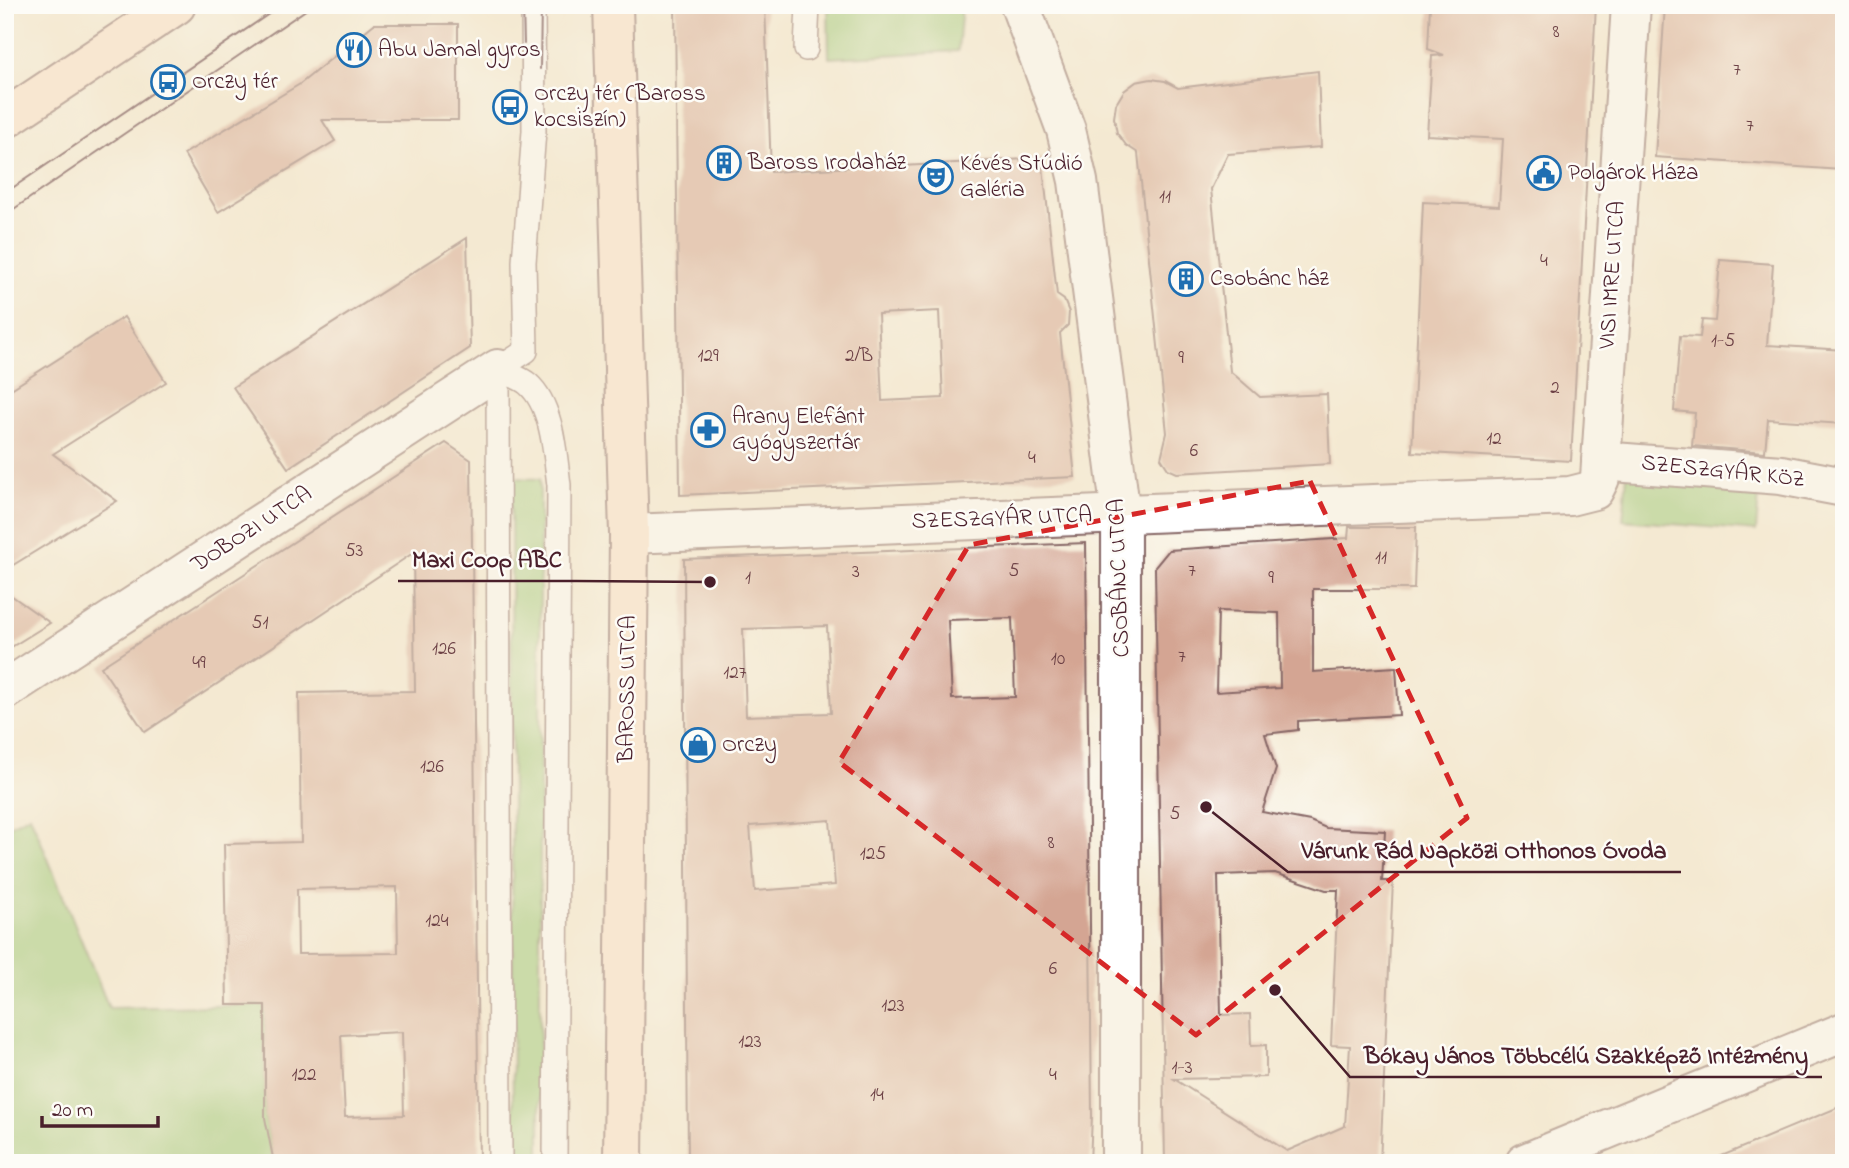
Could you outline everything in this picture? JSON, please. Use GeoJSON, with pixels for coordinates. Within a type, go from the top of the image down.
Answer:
{"type":"FeatureCollection","features":[{"type":"Feature","properties":{"kind":"street"},"geometry":{"type":"LineString","coordinates":[[5,119],[176,5]]}},
{"type":"Feature","properties":{"kind":"street","name":"BAROSS UTCA"},"geometry":{"type":"LineString","coordinates":[[613,5],[629,534],[623,1163]]}},
{"type":"Feature","properties":{"kind":"street","name":"CSOBÁNC UTCA"},"geometry":{"type":"LineString","coordinates":[[1020,5],[1066,130],[1078,181],[1121,514],[1121,1163]]}},
{"type":"Feature","properties":{"kind":"street","name":"VISI IMRE UTCA"},"geometry":{"type":"LineString","coordinates":[[1601,461],[1631,5]]}},
{"type":"Feature","properties":{"kind":"street","name":"DOBOZI UTCA"},"geometry":{"type":"LineString","coordinates":[[5,690],[498,369]]}},
{"type":"Feature","properties":{"kind":"street","name":"SZESZGYÁR UTCA"},"geometry":{"type":"LineString","coordinates":[[629,534],[1570,496],[1594,490],[1600,478],[1601,461]]}},
{"type":"Feature","properties":{"kind":"street","name":"SZESZGYÁR KÖZ"},"geometry":{"type":"LineString","coordinates":[[1601,461],[1781,474],[1844,487]]}},
{"type":"Feature","properties":{"kind":"street"},"geometry":{"type":"LineString","coordinates":[[1525,1163],[1844,1032]]}},
{"type":"Feature","properties":{"kind":"lane"},"geometry":{"type":"LineString","coordinates":[[498,369],[526,351],[524,262],[534,131],[533,5]]}},
{"type":"Feature","properties":{"kind":"lane"},"geometry":{"type":"LineString","coordinates":[[806,49],[808,5]]}},
{"type":"Feature","properties":{"kind":"lane"},"geometry":{"type":"LineString","coordinates":[[498,369],[500,1163]]}},
{"type":"Feature","properties":{"kind":"lane"},"geometry":{"type":"LineString","coordinates":[[498,369],[526,382],[536,393],[554,449],[559,485],[555,1163]]}},
{"type":"Feature","properties":{"kind":"highlighted area"},"geometry":{"type":"Polygon","coordinates":[[[1310,481],[1467,818],[1196,1035],[839,762],[969,545],[1310,481]]]}},
{"type":"Feature","properties":{"kind":"green space"},"geometry":{"type":"Polygon","coordinates":[[[828,5],[962,5],[958,51],[829,58],[828,5]]]}},
{"type":"Feature","properties":{"kind":"green space"},"geometry":{"type":"Polygon","coordinates":[[[1627,473],[1760,483],[1756,531],[1623,520],[1627,473]]]}},
{"type":"Feature","properties":{"kind":"green space"},"geometry":{"type":"Polygon","coordinates":[[[511,478],[540,479],[540,1163],[513,1163],[511,478]]]}},
{"type":"Feature","properties":{"kind":"green space"},"geometry":{"type":"Polygon","coordinates":[[[30,815],[109,1008],[265,1005],[265,1118],[274,1163],[5,1163],[5,828],[30,815]]]}},
{"type":"Feature","properties":{"kind":"building"},"geometry":{"type":"Polygon","coordinates":[[[675,5],[765,5],[771,172],[854,167],[862,160],[876,157],[892,159],[903,166],[1042,158],[1057,295],[1064,300],[1069,312],[1068,325],[1060,333],[1075,477],[680,495],[675,5]],[[939,311],[878,314],[882,401],[943,398],[939,311]]]}},
{"type":"Feature","properties":{"kind":"building"},"geometry":{"type":"Polygon","coordinates":[[[1430,5],[1596,5],[1571,461],[1412,452],[1423,202],[1499,206],[1503,139],[1427,135],[1432,56],[1444,55],[1428,49],[1430,5]]]}},
{"type":"Feature","properties":{"kind":"building"},"geometry":{"type":"Polygon","coordinates":[[[1665,5],[1844,5],[1841,170],[1655,157],[1665,5]]]}},
{"type":"Feature","properties":{"kind":"building"},"geometry":{"type":"Polygon","coordinates":[[[374,24],[458,24],[458,120],[322,120],[335,141],[218,212],[184,154],[300,84],[374,24]]]}},
{"type":"Feature","properties":{"kind":"building","name":"Csobánc ház"},"geometry":{"type":"Polygon","coordinates":[[[1318,71],[1321,147],[1228,154],[1211,189],[1230,371],[1260,397],[1327,394],[1330,464],[1177,473],[1168,469],[1161,458],[1167,433],[1138,153],[1126,145],[1117,133],[1114,118],[1116,104],[1124,91],[1136,82],[1151,79],[1165,81],[1178,88],[1318,71]]]}},
{"type":"Feature","properties":{"kind":"building"},"geometry":{"type":"Polygon","coordinates":[[[467,238],[470,348],[288,468],[233,387],[467,238]]]}},
{"type":"Feature","properties":{"kind":"building"},"geometry":{"type":"Polygon","coordinates":[[[1720,260],[1773,264],[1767,345],[1844,350],[1844,424],[1768,419],[1765,452],[1692,446],[1695,413],[1674,411],[1680,336],[1700,337],[1702,320],[1715,321],[1720,260]]]}},
{"type":"Feature","properties":{"kind":"building"},"geometry":{"type":"Polygon","coordinates":[[[124,317],[166,382],[53,454],[117,501],[5,570],[5,393],[124,317]]]}},
{"type":"Feature","properties":{"kind":"building"},"geometry":{"type":"Polygon","coordinates":[[[446,443],[471,460],[479,1163],[274,1163],[265,1118],[265,1005],[227,1005],[224,844],[301,842],[299,693],[415,691],[413,553],[145,732],[101,667],[446,443]],[[397,887],[297,889],[298,954],[398,953],[397,887]],[[402,1032],[341,1035],[345,1117],[404,1115],[402,1032]]]}},
{"type":"Feature","properties":{"kind":"building"},"geometry":{"type":"Polygon","coordinates":[[[1349,527],[1416,527],[1414,589],[1313,589],[1313,672],[1396,667],[1399,715],[1298,721],[1298,730],[1265,734],[1276,769],[1262,812],[1310,821],[1326,828],[1385,831],[1382,881],[1393,881],[1380,1163],[1165,1163],[1155,567],[1169,550],[1348,538],[1349,527]],[[1218,611],[1216,692],[1280,688],[1279,613],[1218,611]],[[1275,873],[1218,875],[1221,1015],[1250,1014],[1251,1046],[1266,1045],[1266,1077],[1174,1079],[1287,1151],[1345,1126],[1350,1046],[1331,1045],[1338,890],[1326,890],[1275,873]]]}},
{"type":"Feature","properties":{"kind":"building"},"geometry":{"type":"Polygon","coordinates":[[[1086,543],[1092,1116],[1090,1163],[688,1163],[684,559],[1086,543]],[[1012,618],[948,620],[952,699],[1015,697],[1012,618]],[[827,626],[743,629],[746,716],[831,713],[827,626]],[[830,820],[750,826],[755,891],[835,885],[830,820]]]}},
{"type":"Feature","properties":{"kind":"building"},"geometry":{"type":"Polygon","coordinates":[[[5,591],[50,623],[5,651],[5,591]]]}},
{"type":"Feature","properties":{"kind":"building"},"geometry":{"type":"Polygon","coordinates":[[[1844,1105],[1844,1163],[1707,1162],[1844,1105]]]}},
{"type":"Feature","properties":{"kind":"tram line"},"geometry":{"type":"LineString","coordinates":[[5,193],[282,5]]}},
{"type":"Feature","properties":{"kind":"tram line"},"geometry":{"type":"LineString","coordinates":[[5,215],[313,5]]}},
{"type":"Feature","properties":{"kind":"tram line"},"geometry":{"type":"LineString","coordinates":[[523,5],[524,44]]}},
{"type":"Feature","properties":{"kind":"tram line"},"geometry":{"type":"LineString","coordinates":[[540,69],[541,5]]}},
{"type":"Feature","properties":{"kind":"place","name":"Abu Jamal gyros"},"geometry":{"type":"Point","coordinates":[354,50]}},
{"type":"Feature","properties":{"kind":"place","name":"Orczy tér"},"geometry":{"type":"Point","coordinates":[168,82]}},
{"type":"Feature","properties":{"kind":"place","name":"Orczy tér (Baross kocsiszín)"},"geometry":{"type":"Point","coordinates":[510,107]}},
{"type":"Feature","properties":{"kind":"place","name":"Baross Irodaház"},"geometry":{"type":"Point","coordinates":[724,163]}},
{"type":"Feature","properties":{"kind":"place","name":"Polgárok Háza"},"geometry":{"type":"Point","coordinates":[1544,173]}},
{"type":"Feature","properties":{"kind":"place","name":"Kévés Stúdió Galéria"},"geometry":{"type":"Point","coordinates":[936,177]}},
{"type":"Feature","properties":{"kind":"place","name":"Csobánc ház"},"geometry":{"type":"Point","coordinates":[1186,279]}},
{"type":"Feature","properties":{"kind":"place","name":"Arany Elefánt Gyógyszertár"},"geometry":{"type":"Point","coordinates":[708,430]}},
{"type":"Feature","properties":{"kind":"place","name":"Maxi Coop ABC"},"geometry":{"type":"Point","coordinates":[710,582]}},
{"type":"Feature","properties":{"kind":"place","name":"Orczy"},"geometry":{"type":"Point","coordinates":[698,745]}},
{"type":"Feature","properties":{"kind":"place","name":"Várunk Rád Napközi Otthonos Óvoda"},"geometry":{"type":"Point","coordinates":[1206,807]}},
{"type":"Feature","properties":{"kind":"place","name":"Bókay János Többcélú Szakképző Intézmény"},"geometry":{"type":"Point","coordinates":[1275,990]}}]}
